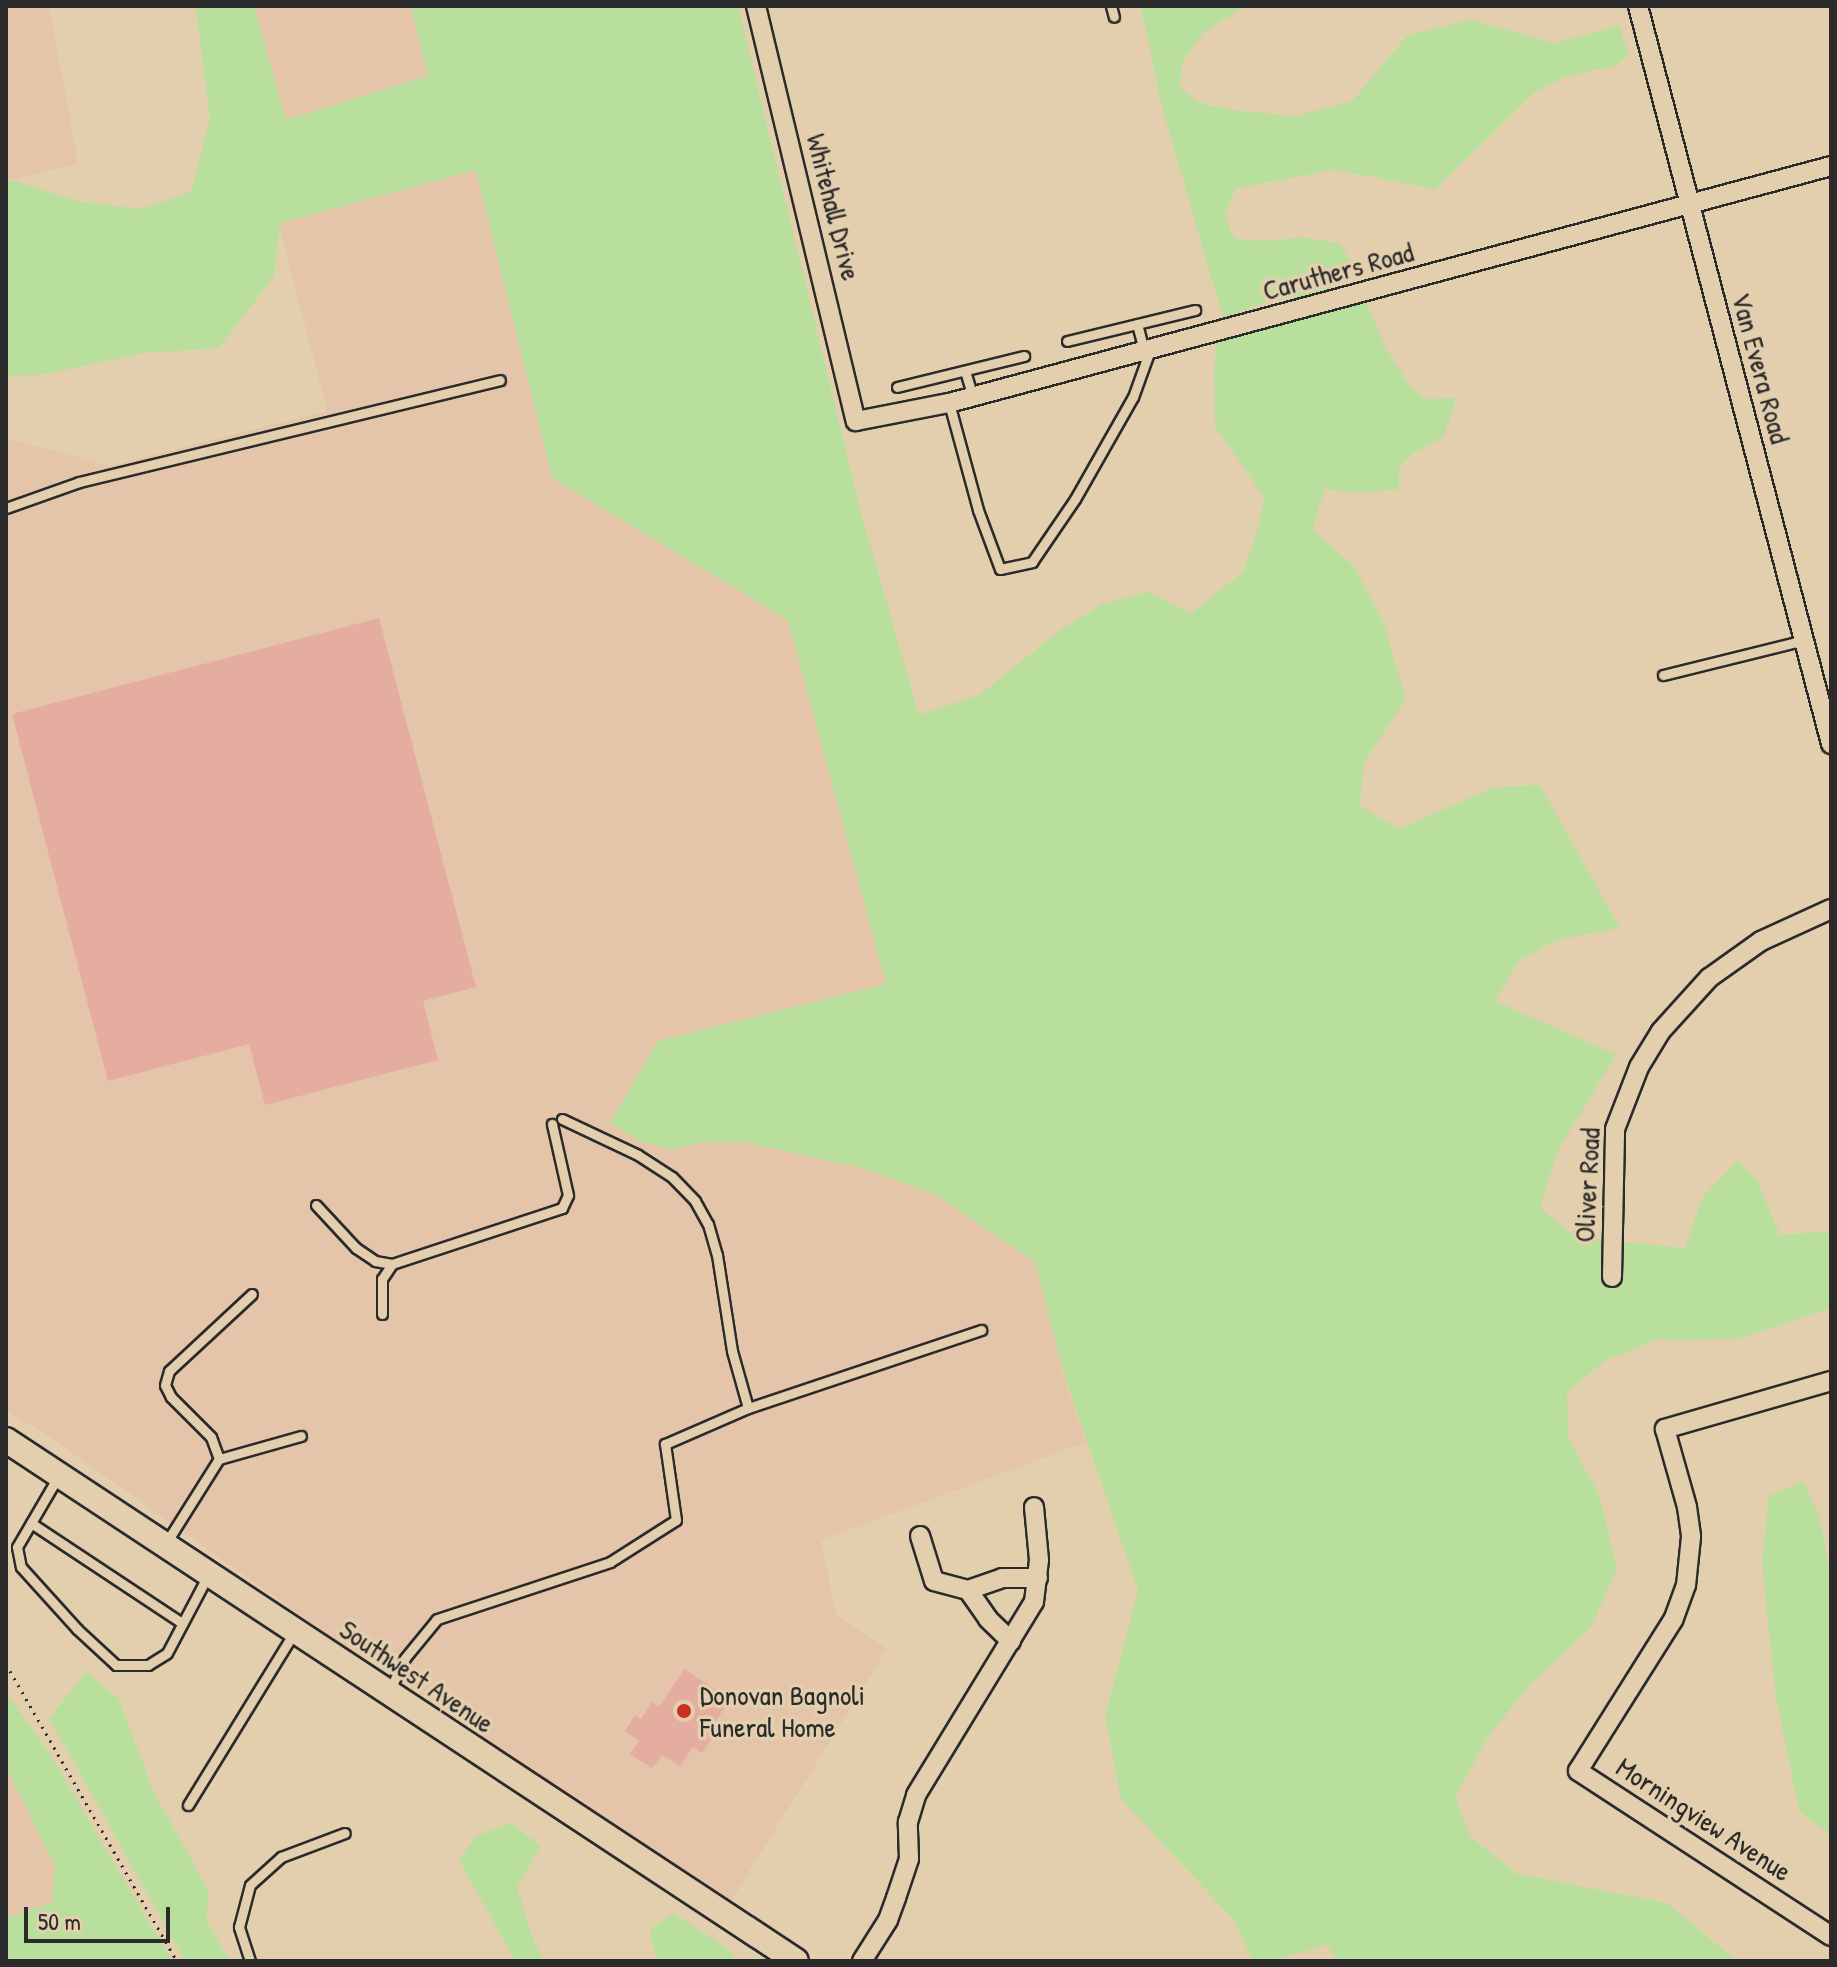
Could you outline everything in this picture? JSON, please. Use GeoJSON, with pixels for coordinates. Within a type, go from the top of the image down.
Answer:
{"type":"FeatureCollection","features":[{"type":"Feature","properties":{"kind":"street","name":"Whitehall Drive"},"geometry":{"type":"LineString","coordinates":[[756,6],[856,421]]}},
{"type":"Feature","properties":{"kind":"street","name":"Van Evera Road"},"geometry":{"type":"LineString","coordinates":[[1638,6],[1831,744]]}},
{"type":"Feature","properties":{"kind":"street","name":"Caruthers Road"},"geometry":{"type":"LineString","coordinates":[[856,421],[973,397],[1831,166]]}},
{"type":"Feature","properties":{"kind":"street","name":"Oliver Road"},"geometry":{"type":"LineString","coordinates":[[1612,1277],[1615,1129],[1639,1067],[1661,1031],[1709,978],[1761,941],[1831,909]]}},
{"type":"Feature","properties":{"kind":"street","name":"Morningview Avenue"},"geometry":{"type":"LineString","coordinates":[[1831,1381],[1665,1429],[1687,1507],[1691,1537],[1686,1585],[1673,1620],[1578,1771],[1831,1936]]}},
{"type":"Feature","properties":{"kind":"street","name":"Southwest Avenue"},"geometry":{"type":"LineString","coordinates":[[6,1440],[796,1961]]}},
{"type":"Feature","properties":{"kind":"street"},"geometry":{"type":"LineString","coordinates":[[862,1961],[888,1920],[909,1859],[908,1822],[916,1795],[1034,1602],[1038,1578],[1034,1507]]}},
{"type":"Feature","properties":{"kind":"street"},"geometry":{"type":"LineString","coordinates":[[920,1536],[934,1581],[968,1590],[1002,1578],[1038,1578]]}},
{"type":"Feature","properties":{"kind":"street"},"geometry":{"type":"LineString","coordinates":[[968,1590],[988,1619],[1011,1641]]}},
{"type":"Feature","properties":{"kind":"lane"},"geometry":{"type":"LineString","coordinates":[[1111,6],[1114,17]]}},
{"type":"Feature","properties":{"kind":"lane"},"geometry":{"type":"LineString","coordinates":[[1067,341],[1195,310]]}},
{"type":"Feature","properties":{"kind":"lane"},"geometry":{"type":"LineString","coordinates":[[949,403],[978,510],[1000,569],[1032,562],[1075,499],[1133,397],[1147,350],[1137,324]]}},
{"type":"Feature","properties":{"kind":"lane"},"geometry":{"type":"LineString","coordinates":[[897,387],[1024,356]]}},
{"type":"Feature","properties":{"kind":"lane"},"geometry":{"type":"LineString","coordinates":[[965,371],[973,397]]}},
{"type":"Feature","properties":{"kind":"lane"},"geometry":{"type":"LineString","coordinates":[[6,508],[79,482],[500,380]]}},
{"type":"Feature","properties":{"kind":"lane"},"geometry":{"type":"LineString","coordinates":[[1663,675],[1804,640]]}},
{"type":"Feature","properties":{"kind":"lane"},"geometry":{"type":"LineString","coordinates":[[562,1119],[638,1155],[672,1177],[695,1201],[708,1224],[717,1255],[735,1366],[748,1408]]}},
{"type":"Feature","properties":{"kind":"lane"},"geometry":{"type":"LineString","coordinates":[[316,1205],[356,1248],[375,1261],[392,1264],[562,1208],[568,1195],[552,1124]]}},
{"type":"Feature","properties":{"kind":"lane"},"geometry":{"type":"LineString","coordinates":[[382,1314],[382,1279],[392,1264]]}},
{"type":"Feature","properties":{"kind":"lane"},"geometry":{"type":"LineString","coordinates":[[219,1459],[211,1437],[171,1397],[165,1385],[169,1371],[252,1294]]}},
{"type":"Feature","properties":{"kind":"lane"},"geometry":{"type":"LineString","coordinates":[[388,1692],[405,1658],[437,1619],[610,1562],[676,1520],[665,1444],[748,1408],[981,1330]]}},
{"type":"Feature","properties":{"kind":"lane"},"geometry":{"type":"LineString","coordinates":[[165,1545],[219,1459],[301,1436]]}},
{"type":"Feature","properties":{"kind":"lane"},"geometry":{"type":"LineString","coordinates":[[59,1475],[17,1547],[21,1567],[77,1629],[116,1665],[148,1665],[167,1653],[209,1574]]}},
{"type":"Feature","properties":{"kind":"lane"},"geometry":{"type":"LineString","coordinates":[[31,1523],[182,1623]]}},
{"type":"Feature","properties":{"kind":"lane"},"geometry":{"type":"LineString","coordinates":[[188,1805],[295,1631]]}},
{"type":"Feature","properties":{"kind":"lane"},"geometry":{"type":"LineString","coordinates":[[250,1961],[239,1927],[250,1885],[281,1857],[345,1833]]}},
{"type":"Feature","properties":{"kind":"path"},"geometry":{"type":"LineString","coordinates":[[6,1664],[177,1961]]}},
{"type":"Feature","properties":{"kind":"shaded area"},"geometry":{"type":"Polygon","coordinates":[[[6,6],[49,6],[78,163],[6,181],[6,6]]]}},
{"type":"Feature","properties":{"kind":"shaded area"},"geometry":{"type":"Polygon","coordinates":[[[254,6],[411,6],[429,76],[285,120],[254,6]]]}},
{"type":"Feature","properties":{"kind":"shaded area"},"geometry":{"type":"Polygon","coordinates":[[[476,169],[552,478],[788,620],[886,985],[658,1041],[643,1142],[673,1149],[702,1143],[744,1142],[859,1167],[936,1195],[1035,1262],[1064,1377],[1086,1442],[821,1540],[836,1615],[887,1649],[731,1901],[412,1694],[44,1433],[6,1411],[6,438],[110,466],[327,411],[279,223],[476,169]]]}},
{"type":"Feature","properties":{"kind":"shaded area"},"geometry":{"type":"Polygon","coordinates":[[[6,1766],[55,1866],[52,1903],[6,1918],[6,1766]]]}},
{"type":"Feature","properties":{"kind":"green space"},"geometry":{"type":"Polygon","coordinates":[[[210,6],[254,6],[286,120],[428,76],[411,6],[738,6],[861,512],[919,715],[979,695],[1059,631],[1102,604],[1148,592],[1191,613],[1243,572],[1259,526],[1264,497],[1215,426],[1214,367],[1219,331],[1362,292],[1386,348],[1411,388],[1426,399],[1456,398],[1444,437],[1412,454],[1399,468],[1399,489],[1363,493],[1324,489],[1313,530],[1353,565],[1383,621],[1406,699],[1364,763],[1360,806],[1399,829],[1494,787],[1540,785],[1620,928],[1556,940],[1519,961],[1495,1001],[1616,1055],[1557,1152],[1540,1208],[1576,1237],[1685,1248],[1702,1198],[1738,1160],[1757,1180],[1780,1235],[1831,1231],[1831,1308],[1738,1339],[1656,1340],[1605,1361],[1567,1392],[1568,1437],[1600,1496],[1617,1568],[1591,1628],[1531,1683],[1488,1737],[1455,1797],[1470,1836],[1517,1874],[1667,1903],[1737,1961],[1338,1961],[1327,1945],[1272,1961],[1253,1961],[1234,1920],[1121,1799],[1105,1716],[1138,1590],[1065,1377],[1035,1262],[936,1195],[859,1167],[743,1142],[702,1143],[673,1149],[643,1142],[610,1123],[658,1041],[886,984],[788,620],[552,478],[476,170],[280,223],[274,276],[219,348],[144,353],[41,375],[6,375],[6,182],[11,180],[77,201],[141,209],[191,192],[210,118],[196,11],[210,6]]]}},
{"type":"Feature","properties":{"kind":"green space"},"geometry":{"type":"Polygon","coordinates":[[[1141,6],[1245,6],[1203,33],[1183,61],[1179,86],[1199,103],[1234,110],[1296,116],[1352,101],[1408,35],[1471,20],[1555,43],[1619,26],[1629,55],[1616,66],[1567,76],[1534,93],[1435,189],[1335,170],[1237,188],[1224,214],[1235,239],[1266,241],[1302,237],[1339,243],[1352,263],[1324,295],[1265,302],[1223,318],[1162,107],[1141,6]]]}},
{"type":"Feature","properties":{"kind":"green space"},"geometry":{"type":"Polygon","coordinates":[[[1803,1481],[1820,1519],[1831,1580],[1831,1835],[1799,1811],[1776,1697],[1762,1565],[1769,1496],[1803,1481]]]}},
{"type":"Feature","properties":{"kind":"green space"},"geometry":{"type":"Polygon","coordinates":[[[86,1672],[119,1699],[152,1788],[209,1892],[206,1920],[230,1961],[185,1961],[49,1718],[86,1672]]]}},
{"type":"Feature","properties":{"kind":"green space"},"geometry":{"type":"Polygon","coordinates":[[[6,1693],[47,1749],[172,1961],[6,1961],[6,1918],[52,1903],[55,1866],[6,1766],[6,1693]]]}},
{"type":"Feature","properties":{"kind":"green space"},"geometry":{"type":"Polygon","coordinates":[[[511,1823],[541,1846],[517,1886],[543,1961],[515,1961],[459,1860],[476,1836],[511,1823]]]}},
{"type":"Feature","properties":{"kind":"green space"},"geometry":{"type":"Polygon","coordinates":[[[673,1913],[730,1950],[734,1961],[656,1961],[650,1929],[673,1913]]]}},
{"type":"Feature","properties":{"kind":"building"},"geometry":{"type":"Polygon","coordinates":[[[379,618],[476,987],[423,1001],[438,1060],[265,1105],[249,1044],[108,1081],[12,714],[379,618]]]}},
{"type":"Feature","properties":{"kind":"building","name":"Donovan Bagnoli Funeral Home"},"geometry":{"type":"Polygon","coordinates":[[[684,1669],[730,1699],[713,1726],[718,1729],[702,1753],[693,1747],[680,1766],[662,1755],[652,1768],[630,1754],[639,1741],[625,1731],[635,1715],[641,1719],[652,1702],[659,1707],[684,1669]]]}},
{"type":"Feature","properties":{"kind":"place","name":"Donovan Bagnoli Funeral Home"},"geometry":{"type":"Point","coordinates":[684,1711]}}]}
